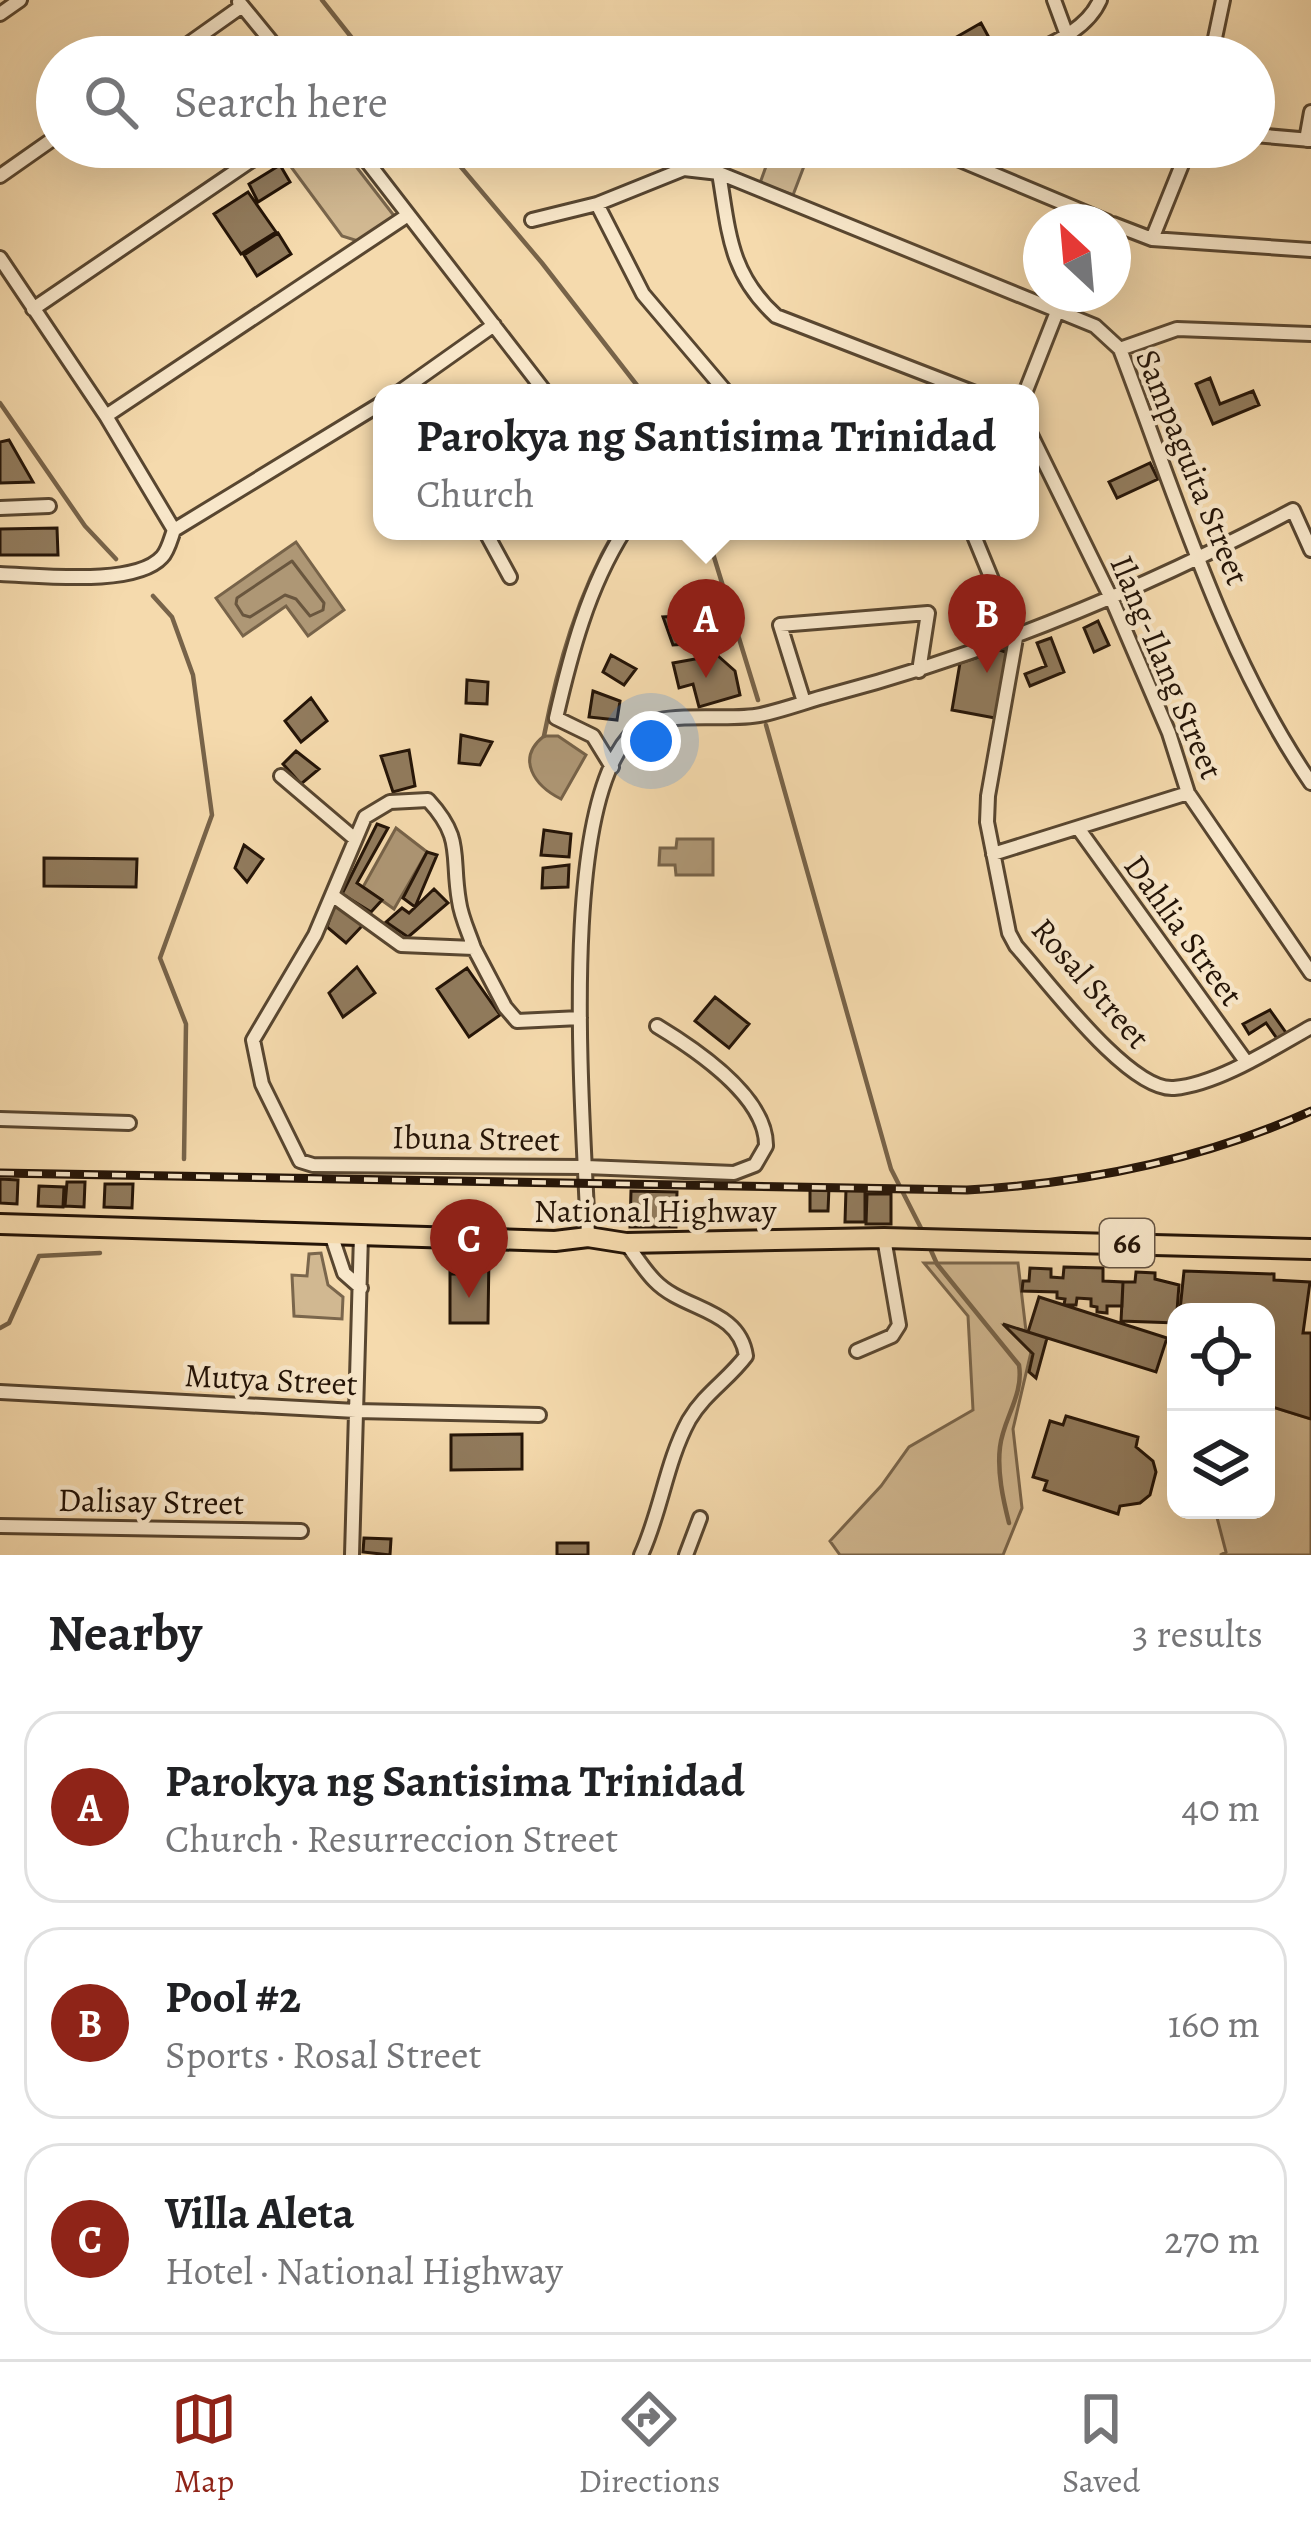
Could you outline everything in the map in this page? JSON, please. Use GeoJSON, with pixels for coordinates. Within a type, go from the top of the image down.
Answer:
{"type":"FeatureCollection","features":[{"type":"Feature","properties":{"kind":"main road","name":"National Highway"},"geometry":{"type":"LineString","coordinates":[[0,1224],[555,1241],[588,1237],[626,1243],[895,1238],[1311,1249]]}},
{"type":"Feature","properties":{"kind":"street"},"geometry":{"type":"LineString","coordinates":[[0,14],[20,0]]}},
{"type":"Feature","properties":{"kind":"street"},"geometry":{"type":"LineString","coordinates":[[1054,0],[1067,36],[1100,0]]}},
{"type":"Feature","properties":{"kind":"street"},"geometry":{"type":"LineString","coordinates":[[1215,36],[1223,0]]}},
{"type":"Feature","properties":{"kind":"street"},"geometry":{"type":"LineString","coordinates":[[197,36],[240,3],[267,36]]}},
{"type":"Feature","properties":{"kind":"street"},"geometry":{"type":"LineString","coordinates":[[1275,137],[1309,140],[1311,112]]}},
{"type":"Feature","properties":{"kind":"street"},"geometry":{"type":"LineString","coordinates":[[0,176],[36,151]]}},
{"type":"Feature","properties":{"kind":"street"},"geometry":{"type":"LineString","coordinates":[[33,309],[240,168]]}},
{"type":"Feature","properties":{"kind":"street"},"geometry":{"type":"LineString","coordinates":[[372,168],[539,384]]}},
{"type":"Feature","properties":{"kind":"street"},"geometry":{"type":"LineString","coordinates":[[975,168],[1055,204]]}},
{"type":"Feature","properties":{"kind":"street"},"geometry":{"type":"LineString","coordinates":[[1152,239],[1181,168]]}},
{"type":"Feature","properties":{"kind":"street","name":"Sampaguita Street"},"geometry":{"type":"LineString","coordinates":[[532,220],[597,204],[684,169],[719,172],[1023,294]]}},
{"type":"Feature","properties":{"kind":"street"},"geometry":{"type":"LineString","coordinates":[[719,172],[735,264],[752,294],[776,316],[952,384]]}},
{"type":"Feature","properties":{"kind":"street"},"geometry":{"type":"LineString","coordinates":[[597,204],[643,294],[719,384]]}},
{"type":"Feature","properties":{"kind":"street"},"geometry":{"type":"LineString","coordinates":[[106,416],[408,215]]}},
{"type":"Feature","properties":{"kind":"street"},"geometry":{"type":"LineString","coordinates":[[1131,231],[1152,239],[1311,250]]}},
{"type":"Feature","properties":{"kind":"street"},"geometry":{"type":"LineString","coordinates":[[0,259],[106,416],[174,530]]}},
{"type":"Feature","properties":{"kind":"street"},"geometry":{"type":"LineString","coordinates":[[1029,384],[1058,312]]}},
{"type":"Feature","properties":{"kind":"street","name":"Sampaguita Street"},"geometry":{"type":"LineString","coordinates":[[1065,312],[1095,326],[1120,349],[1261,704],[1311,783]]}},
{"type":"Feature","properties":{"kind":"street"},"geometry":{"type":"LineString","coordinates":[[411,384],[494,325]]}},
{"type":"Feature","properties":{"kind":"street"},"geometry":{"type":"LineString","coordinates":[[1120,349],[1177,328],[1311,334]]}},
{"type":"Feature","properties":{"kind":"street"},"geometry":{"type":"LineString","coordinates":[[0,574],[117,575],[162,557],[174,530],[373,408]]}},
{"type":"Feature","properties":{"kind":"street","name":"Ilang-Ilang Street"},"geometry":{"type":"LineString","coordinates":[[1039,451],[1112,600],[1169,733],[1188,793],[1311,973]]}},
{"type":"Feature","properties":{"kind":"street"},"geometry":{"type":"LineString","coordinates":[[588,1237],[580,1018],[583,885],[590,830],[612,767],[635,731],[650,722],[757,716],[919,671],[1112,600],[1311,502]]}},
{"type":"Feature","properties":{"kind":"street"},"geometry":{"type":"LineString","coordinates":[[0,508],[49,506]]}},
{"type":"Feature","properties":{"kind":"street"},"geometry":{"type":"LineString","coordinates":[[1293,510],[1311,550]]}},
{"type":"Feature","properties":{"kind":"street"},"geometry":{"type":"LineString","coordinates":[[489,540],[510,577]]}},
{"type":"Feature","properties":{"kind":"street"},"geometry":{"type":"LineString","coordinates":[[612,767],[593,736],[556,718],[596,582],[619,540]]}},
{"type":"Feature","properties":{"kind":"street"},"geometry":{"type":"LineString","coordinates":[[977,540],[1016,638]]}},
{"type":"Feature","properties":{"kind":"street"},"geometry":{"type":"LineString","coordinates":[[803,702],[780,625],[928,613],[919,671]]}},
{"type":"Feature","properties":{"kind":"street","name":"Rosal Street"},"geometry":{"type":"LineString","coordinates":[[1016,638],[987,822],[1009,933],[1016,946],[1124,1065],[1154,1085],[1172,1089],[1246,1063],[1311,1028]]}},
{"type":"Feature","properties":{"kind":"street"},"geometry":{"type":"LineString","coordinates":[[281,776],[356,839]]}},
{"type":"Feature","properties":{"kind":"street"},"geometry":{"type":"LineString","coordinates":[[993,854],[1188,793]]}},
{"type":"Feature","properties":{"kind":"street"},"geometry":{"type":"LineString","coordinates":[[475,948],[401,945],[332,895],[365,817],[390,802],[428,800],[455,841],[459,904],[505,1007],[518,1021],[580,1018]]}},
{"type":"Feature","properties":{"kind":"street","name":"Dahlia Street"},"geometry":{"type":"LineString","coordinates":[[1078,827],[1246,1063]]}},
{"type":"Feature","properties":{"kind":"street","name":"Ibuna Street"},"geometry":{"type":"LineString","coordinates":[[332,895],[315,935],[253,1040],[262,1084],[300,1161],[313,1165],[748,1170],[764,1154],[765,1129],[730,1078],[657,1026]]}},
{"type":"Feature","properties":{"kind":"street"},"geometry":{"type":"LineString","coordinates":[[0,1119],[129,1124]]}},
{"type":"Feature","properties":{"kind":"street"},"geometry":{"type":"LineString","coordinates":[[331,1234],[344,1273],[361,1288]]}},
{"type":"Feature","properties":{"kind":"street"},"geometry":{"type":"LineString","coordinates":[[352,1555],[361,1235]]}},
{"type":"Feature","properties":{"kind":"street"},"geometry":{"type":"LineString","coordinates":[[857,1351],[892,1336],[898,1325],[895,1238]]}},
{"type":"Feature","properties":{"kind":"street"},"geometry":{"type":"LineString","coordinates":[[626,1243],[655,1282],[684,1303],[728,1322],[744,1342],[746,1356],[707,1391],[686,1425],[641,1555]]}},
{"type":"Feature","properties":{"kind":"street","name":"Mutya Street"},"geometry":{"type":"LineString","coordinates":[[0,1392],[356,1411],[539,1414]]}},
{"type":"Feature","properties":{"kind":"street"},"geometry":{"type":"LineString","coordinates":[[686,1555],[700,1518]]}},
{"type":"Feature","properties":{"kind":"street","name":"Dalisay Street"},"geometry":{"type":"LineString","coordinates":[[0,1526],[301,1531]]}},
{"type":"Feature","properties":{"kind":"shaded area"},"geometry":{"type":"Polygon","coordinates":[[[292,168],[357,168],[395,217],[358,241],[342,236],[292,168]]]}},
{"type":"Feature","properties":{"kind":"shaded area"},"geometry":{"type":"Polygon","coordinates":[[[765,168],[803,168],[793,195],[760,183],[765,168]]]}},
{"type":"Feature","properties":{"kind":"shaded area"},"geometry":{"type":"Polygon","coordinates":[[[321,1253],[328,1285],[343,1297],[342,1319],[294,1316],[292,1275],[307,1276],[309,1254],[321,1253]]]}},
{"type":"Feature","properties":{"kind":"shaded area"},"geometry":{"type":"Polygon","coordinates":[[[924,1263],[1018,1263],[1026,1331],[1005,1326],[1031,1352],[1013,1429],[1022,1508],[1003,1555],[840,1555],[830,1541],[881,1486],[909,1447],[973,1410],[968,1316],[924,1263]]]}},
{"type":"Feature","properties":{"kind":"shaded area"},"geometry":{"type":"Polygon","coordinates":[[[1275,1408],[1311,1419],[1311,1555],[1220,1555],[1226,1552],[1217,1519],[1275,1519],[1275,1408]]]}},
{"type":"Feature","properties":{"kind":"water"},"geometry":{"type":"Polygon","coordinates":[[[296,542],[344,610],[308,636],[286,606],[243,636],[216,598],[296,542]]]}},
{"type":"Feature","properties":{"kind":"water"},"geometry":{"type":"Polygon","coordinates":[[[544,736],[558,736],[586,755],[561,799],[543,787],[532,771],[531,754],[544,736]]]}},
{"type":"Feature","properties":{"kind":"water"},"geometry":{"type":"Polygon","coordinates":[[[396,828],[427,852],[394,909],[363,887],[396,828]]]}},
{"type":"Feature","properties":{"kind":"water"},"geometry":{"type":"Polygon","coordinates":[[[677,839],[713,839],[713,875],[676,875],[675,865],[659,865],[660,848],[676,848],[677,839]]]}},
{"type":"Feature","properties":{"kind":"building"},"geometry":{"type":"Polygon","coordinates":[[[981,23],[988,36],[958,36],[981,23]]]}},
{"type":"Feature","properties":{"kind":"building"},"geometry":{"type":"Polygon","coordinates":[[[275,168],[282,168],[290,182],[258,202],[249,184],[275,168]]]}},
{"type":"Feature","properties":{"kind":"building"},"geometry":{"type":"Polygon","coordinates":[[[248,192],[276,232],[241,254],[214,214],[248,192]]]}},
{"type":"Feature","properties":{"kind":"building"},"geometry":{"type":"Polygon","coordinates":[[[278,233],[291,254],[257,276],[244,255],[278,233]]]}},
{"type":"Feature","properties":{"kind":"building"},"geometry":{"type":"Polygon","coordinates":[[[1210,378],[1220,404],[1253,391],[1259,405],[1213,424],[1196,384],[1210,378]]]}},
{"type":"Feature","properties":{"kind":"building"},"geometry":{"type":"Polygon","coordinates":[[[9,440],[33,482],[0,483],[0,442],[9,440]]]}},
{"type":"Feature","properties":{"kind":"building"},"geometry":{"type":"Polygon","coordinates":[[[1150,463],[1158,479],[1117,498],[1109,482],[1150,463]]]}},
{"type":"Feature","properties":{"kind":"building"},"geometry":{"type":"Polygon","coordinates":[[[57,528],[58,555],[0,555],[0,529],[57,528]]]}},
{"type":"Feature","properties":{"kind":"building"},"geometry":{"type":"Polygon","coordinates":[[[701,615],[705,643],[673,645],[663,617],[701,615]]]}},
{"type":"Feature","properties":{"kind":"building"},"geometry":{"type":"Polygon","coordinates":[[[1098,621],[1109,645],[1094,652],[1084,628],[1098,621]]]}},
{"type":"Feature","properties":{"kind":"building"},"geometry":{"type":"Polygon","coordinates":[[[1051,638],[1064,672],[1030,686],[1025,674],[1046,666],[1037,643],[1051,638]]]}},
{"type":"Feature","properties":{"kind":"building"},"geometry":{"type":"Polygon","coordinates":[[[1000,650],[1008,653],[995,718],[952,710],[960,663],[1000,650]]]}},
{"type":"Feature","properties":{"kind":"building"},"geometry":{"type":"Polygon","coordinates":[[[611,655],[636,669],[624,685],[603,672],[611,655]]]}},
{"type":"Feature","properties":{"kind":"building"},"geometry":{"type":"Polygon","coordinates":[[[717,655],[735,671],[740,695],[699,707],[693,684],[679,688],[673,663],[717,655]]]}},
{"type":"Feature","properties":{"kind":"building"},"geometry":{"type":"Polygon","coordinates":[[[467,680],[488,682],[487,704],[466,703],[467,680]]]}},
{"type":"Feature","properties":{"kind":"building"},"geometry":{"type":"Polygon","coordinates":[[[593,691],[620,701],[617,720],[589,717],[593,691]]]}},
{"type":"Feature","properties":{"kind":"building"},"geometry":{"type":"Polygon","coordinates":[[[311,698],[327,721],[301,742],[285,721],[311,698]]]}},
{"type":"Feature","properties":{"kind":"building"},"geometry":{"type":"Polygon","coordinates":[[[461,735],[492,742],[480,765],[459,763],[461,735]]]}},
{"type":"Feature","properties":{"kind":"building"},"geometry":{"type":"Polygon","coordinates":[[[409,750],[415,786],[393,792],[381,756],[409,750]]]}},
{"type":"Feature","properties":{"kind":"building"},"geometry":{"type":"Polygon","coordinates":[[[296,751],[319,769],[301,784],[283,764],[296,751]]]}},
{"type":"Feature","properties":{"kind":"building"},"geometry":{"type":"Polygon","coordinates":[[[377,824],[388,828],[357,883],[382,900],[371,912],[342,894],[377,824]]]}},
{"type":"Feature","properties":{"kind":"building"},"geometry":{"type":"Polygon","coordinates":[[[544,830],[571,834],[569,857],[541,855],[544,830]]]}},
{"type":"Feature","properties":{"kind":"building"},"geometry":{"type":"Polygon","coordinates":[[[244,845],[263,859],[247,882],[235,868],[244,845]]]}},
{"type":"Feature","properties":{"kind":"building"},"geometry":{"type":"Polygon","coordinates":[[[427,852],[437,855],[415,907],[403,898],[427,852]]]}},
{"type":"Feature","properties":{"kind":"building"},"geometry":{"type":"Polygon","coordinates":[[[44,858],[137,859],[136,887],[44,886],[44,858]]]}},
{"type":"Feature","properties":{"kind":"building"},"geometry":{"type":"Polygon","coordinates":[[[569,865],[568,887],[542,888],[543,868],[569,865]]]}},
{"type":"Feature","properties":{"kind":"building"},"geometry":{"type":"Polygon","coordinates":[[[434,889],[448,903],[408,937],[386,922],[402,908],[409,913],[434,889]]]}},
{"type":"Feature","properties":{"kind":"building"},"geometry":{"type":"Polygon","coordinates":[[[335,902],[363,925],[346,943],[327,927],[335,902]]]}},
{"type":"Feature","properties":{"kind":"building"},"geometry":{"type":"Polygon","coordinates":[[[357,967],[375,993],[343,1017],[329,993],[357,967]]]}},
{"type":"Feature","properties":{"kind":"building"},"geometry":{"type":"Polygon","coordinates":[[[467,968],[500,1015],[469,1037],[437,989],[467,968]]]}},
{"type":"Feature","properties":{"kind":"building"},"geometry":{"type":"Polygon","coordinates":[[[715,997],[749,1024],[729,1048],[695,1021],[715,997]]]}},
{"type":"Feature","properties":{"kind":"building"},"geometry":{"type":"Polygon","coordinates":[[[1270,1010],[1287,1034],[1278,1040],[1266,1023],[1249,1034],[1243,1024],[1270,1010]]]}},
{"type":"Feature","properties":{"kind":"building"},"geometry":{"type":"Polygon","coordinates":[[[0,1179],[18,1180],[17,1204],[0,1203],[0,1179]]]}},
{"type":"Feature","properties":{"kind":"building"},"geometry":{"type":"Polygon","coordinates":[[[67,1182],[85,1182],[84,1207],[65,1206],[67,1182]]]}},
{"type":"Feature","properties":{"kind":"building"},"geometry":{"type":"Polygon","coordinates":[[[105,1184],[133,1184],[132,1208],[104,1207],[105,1184]]]}},
{"type":"Feature","properties":{"kind":"building"},"geometry":{"type":"Polygon","coordinates":[[[39,1186],[64,1187],[63,1207],[38,1206],[39,1186]]]}},
{"type":"Feature","properties":{"kind":"building"},"geometry":{"type":"Polygon","coordinates":[[[810,1187],[829,1187],[828,1211],[810,1211],[810,1187]]]}},
{"type":"Feature","properties":{"kind":"building"},"geometry":{"type":"Polygon","coordinates":[[[846,1189],[865,1189],[865,1222],[845,1222],[846,1189]]]}},
{"type":"Feature","properties":{"kind":"building"},"geometry":{"type":"Polygon","coordinates":[[[631,1191],[677,1192],[676,1227],[630,1227],[631,1191]]]}},
{"type":"Feature","properties":{"kind":"building"},"geometry":{"type":"Polygon","coordinates":[[[867,1194],[891,1194],[891,1224],[866,1224],[867,1194]]]}},
{"type":"Feature","properties":{"kind":"building"},"geometry":{"type":"Polygon","coordinates":[[[450,1252],[479,1253],[479,1274],[450,1274],[450,1252]]]}},
{"type":"Feature","properties":{"kind":"building"},"geometry":{"type":"Polygon","coordinates":[[[489,1252],[488,1323],[450,1323],[450,1274],[479,1274],[479,1253],[489,1252]]]}},
{"type":"Feature","properties":{"kind":"building"},"geometry":{"type":"Polygon","coordinates":[[[1064,1267],[1103,1268],[1103,1281],[1123,1282],[1122,1306],[1097,1312],[1091,1299],[1077,1298],[1076,1305],[1064,1305],[1065,1299],[1057,1298],[1057,1292],[1022,1291],[1030,1268],[1051,1269],[1051,1277],[1063,1278],[1064,1267]]]}},
{"type":"Feature","properties":{"kind":"building"},"geometry":{"type":"Polygon","coordinates":[[[1184,1271],[1274,1274],[1274,1280],[1310,1282],[1303,1333],[1311,1333],[1311,1419],[1275,1408],[1275,1303],[1181,1303],[1184,1271]]]}},
{"type":"Feature","properties":{"kind":"building"},"geometry":{"type":"Polygon","coordinates":[[[1136,1272],[1155,1273],[1155,1279],[1179,1285],[1178,1303],[1167,1303],[1167,1323],[1121,1321],[1123,1282],[1135,1282],[1136,1272]]]}},
{"type":"Feature","properties":{"kind":"building"},"geometry":{"type":"Polygon","coordinates":[[[1039,1297],[1167,1338],[1156,1372],[1028,1332],[1039,1297]]]}},
{"type":"Feature","properties":{"kind":"building"},"geometry":{"type":"Polygon","coordinates":[[[1003,1324],[1047,1338],[1036,1378],[1029,1372],[1033,1354],[1003,1324]]]}},
{"type":"Feature","properties":{"kind":"building"},"geometry":{"type":"Polygon","coordinates":[[[1066,1416],[1138,1437],[1136,1447],[1153,1461],[1156,1472],[1150,1495],[1140,1503],[1120,1506],[1118,1514],[1044,1490],[1047,1481],[1033,1477],[1050,1421],[1063,1425],[1066,1416]]]}},
{"type":"Feature","properties":{"kind":"building"},"geometry":{"type":"Polygon","coordinates":[[[522,1434],[522,1469],[451,1470],[451,1435],[522,1434]]]}},
{"type":"Feature","properties":{"kind":"building"},"geometry":{"type":"Polygon","coordinates":[[[364,1538],[391,1539],[390,1555],[363,1552],[364,1538]]]}},
{"type":"Feature","properties":{"kind":"building"},"geometry":{"type":"Polygon","coordinates":[[[557,1543],[588,1543],[588,1555],[557,1555],[557,1543]]]}},
{"type":"Feature","properties":{"kind":"waterway"},"geometry":{"type":"LineString","coordinates":[[322,0],[350,36]]}},
{"type":"Feature","properties":{"kind":"waterway"},"geometry":{"type":"LineString","coordinates":[[462,168],[636,384]]}},
{"type":"Feature","properties":{"kind":"waterway"},"geometry":{"type":"LineString","coordinates":[[0,403],[85,526],[116,559]]}},
{"type":"Feature","properties":{"kind":"waterway"},"geometry":{"type":"LineString","coordinates":[[544,736],[571,630],[610,540]]}},
{"type":"Feature","properties":{"kind":"waterway"},"geometry":{"type":"LineString","coordinates":[[709,540],[758,700]]}},
{"type":"Feature","properties":{"kind":"waterway"},"geometry":{"type":"LineString","coordinates":[[153,596],[172,617],[193,675],[212,815],[160,958],[186,1024],[184,1159]]}},
{"type":"Feature","properties":{"kind":"waterway"},"geometry":{"type":"LineString","coordinates":[[766,725],[891,1169],[925,1236]]}},
{"type":"Feature","properties":{"kind":"waterway"},"geometry":{"type":"LineString","coordinates":[[929,1246],[937,1264],[1019,1365],[1019,1387],[999,1456],[1009,1523]]}},
{"type":"Feature","properties":{"kind":"waterway"},"geometry":{"type":"LineString","coordinates":[[0,1328],[9,1323],[39,1256],[100,1253]]}},
{"type":"Feature","properties":{"kind":"railway"},"geometry":{"type":"LineString","coordinates":[[0,1173],[967,1190],[1056,1182],[1143,1166],[1228,1143],[1311,1111]]}},
{"type":"Feature","properties":{"kind":"place","name":"Pool #2"},"geometry":{"type":"Point","coordinates":[987,673]}},
{"type":"Feature","properties":{"kind":"place","name":"Parokya ng Santisima Trinidad"},"geometry":{"type":"Point","coordinates":[706,678]}},
{"type":"Feature","properties":{"kind":"place","name":"Villa Aleta"},"geometry":{"type":"Point","coordinates":[469,1298]}}]}
